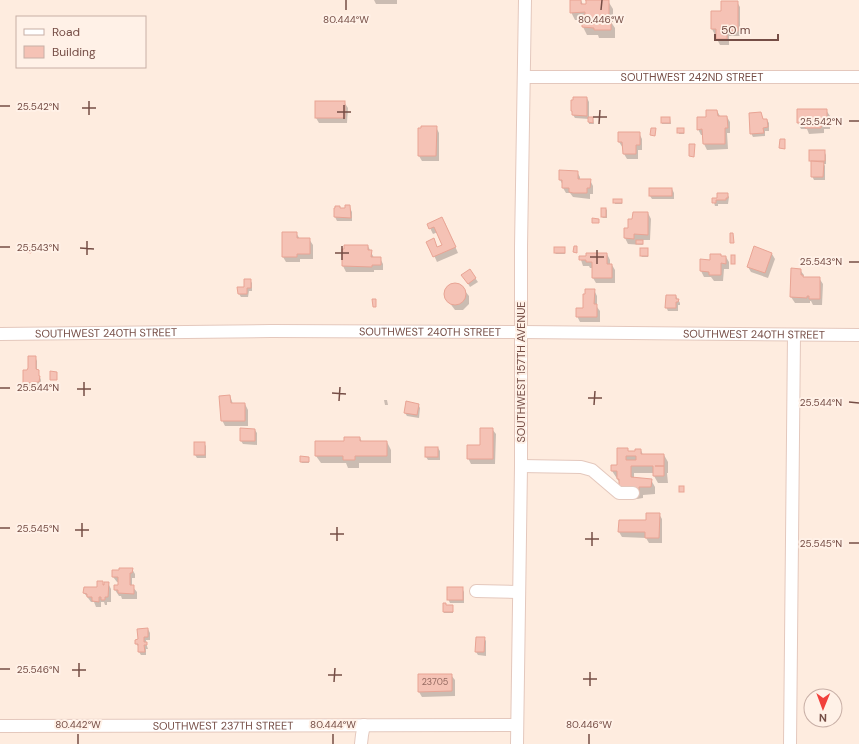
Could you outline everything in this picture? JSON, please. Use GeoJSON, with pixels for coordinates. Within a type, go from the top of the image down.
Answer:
{"type":"FeatureCollection","features":[{"type":"Feature","properties":{"kind":"street","name":"SOUTHWEST 157TH AVENUE"},"geometry":{"type":"LineString","coordinates":[[517,744],[522,332],[521,247],[525,0]]}},
{"type":"Feature","properties":{"kind":"street","name":"SOUTHWEST 242ND STREET"},"geometry":{"type":"LineString","coordinates":[[524,77],[859,76]]}},
{"type":"Feature","properties":{"kind":"street","name":"SOUTHWEST 240TH STREET"},"geometry":{"type":"LineString","coordinates":[[0,334],[271,331],[859,335]]}},
{"type":"Feature","properties":{"kind":"street"},"geometry":{"type":"LineString","coordinates":[[790,744],[794,335]]}},
{"type":"Feature","properties":{"kind":"street"},"geometry":{"type":"LineString","coordinates":[[520,466],[580,467],[592,470],[607,481],[619,493],[633,494]]}},
{"type":"Feature","properties":{"kind":"street"},"geometry":{"type":"LineString","coordinates":[[476,592],[518,592]]}},
{"type":"Feature","properties":{"kind":"street"},"geometry":{"type":"LineString","coordinates":[[361,744],[364,725]]}},
{"type":"Feature","properties":{"kind":"street","name":"SOUTHWEST 237TH STREET"},"geometry":{"type":"LineString","coordinates":[[0,726],[517,725]]}},
{"type":"Feature","properties":{"kind":"building"},"geometry":{"type":"Polygon","coordinates":[[[570,0],[581,0],[581,4],[586,4],[586,0],[609,0],[609,15],[603,15],[603,20],[611,20],[611,30],[594,30],[594,28],[582,27],[582,15],[585,15],[585,12],[570,13],[570,0]]]}},
{"type":"Feature","properties":{"kind":"building"},"geometry":{"type":"Polygon","coordinates":[[[721,1],[738,1],[738,31],[727,31],[727,39],[716,39],[716,29],[711,29],[711,11],[721,11],[721,1]]]}},
{"type":"Feature","properties":{"kind":"building"},"geometry":{"type":"Polygon","coordinates":[[[573,97],[587,97],[587,116],[572,115],[571,100],[573,100],[573,97]]]}},
{"type":"Feature","properties":{"kind":"building"},"geometry":{"type":"Polygon","coordinates":[[[315,101],[345,101],[345,118],[315,118],[315,101]]]}},
{"type":"Feature","properties":{"kind":"building"},"geometry":{"type":"Polygon","coordinates":[[[797,109],[827,109],[827,123],[821,123],[821,128],[805,128],[805,123],[797,123],[797,109]]]}},
{"type":"Feature","properties":{"kind":"building"},"geometry":{"type":"Polygon","coordinates":[[[706,110],[717,110],[718,116],[727,116],[728,128],[725,128],[725,144],[703,144],[702,129],[697,130],[697,117],[706,117],[706,110]]]}},
{"type":"Feature","properties":{"kind":"building"},"geometry":{"type":"Polygon","coordinates":[[[761,112],[763,119],[767,119],[768,127],[763,128],[764,133],[750,134],[749,113],[761,112]]]}},
{"type":"Feature","properties":{"kind":"building"},"geometry":{"type":"Polygon","coordinates":[[[588,117],[593,117],[593,123],[588,122],[588,117]]]}},
{"type":"Feature","properties":{"kind":"building"},"geometry":{"type":"Polygon","coordinates":[[[661,117],[670,117],[670,123],[661,123],[661,117]]]}},
{"type":"Feature","properties":{"kind":"building"},"geometry":{"type":"Polygon","coordinates":[[[421,126],[437,126],[436,156],[418,156],[418,128],[421,128],[421,126]]]}},
{"type":"Feature","properties":{"kind":"building"},"geometry":{"type":"Polygon","coordinates":[[[651,128],[656,128],[655,136],[650,135],[651,128]]]}},
{"type":"Feature","properties":{"kind":"building"},"geometry":{"type":"Polygon","coordinates":[[[677,128],[684,128],[684,133],[677,133],[677,128]]]}},
{"type":"Feature","properties":{"kind":"building"},"geometry":{"type":"Polygon","coordinates":[[[618,132],[640,132],[640,145],[636,145],[636,154],[623,154],[622,142],[618,142],[618,132]]]}},
{"type":"Feature","properties":{"kind":"building"},"geometry":{"type":"Polygon","coordinates":[[[780,139],[785,139],[785,149],[779,148],[780,139]]]}},
{"type":"Feature","properties":{"kind":"building"},"geometry":{"type":"Polygon","coordinates":[[[689,144],[695,144],[694,157],[689,156],[689,144]]]}},
{"type":"Feature","properties":{"kind":"building"},"geometry":{"type":"Polygon","coordinates":[[[809,150],[825,150],[825,161],[809,161],[809,150]]]}},
{"type":"Feature","properties":{"kind":"building"},"geometry":{"type":"Polygon","coordinates":[[[811,161],[824,162],[823,177],[811,177],[811,161]]]}},
{"type":"Feature","properties":{"kind":"building"},"geometry":{"type":"Polygon","coordinates":[[[559,170],[578,171],[578,179],[591,179],[590,188],[587,188],[587,193],[573,193],[569,192],[569,188],[562,188],[562,180],[559,180],[559,170]]]}},
{"type":"Feature","properties":{"kind":"building"},"geometry":{"type":"Polygon","coordinates":[[[649,188],[672,188],[672,196],[649,196],[649,188]]]}},
{"type":"Feature","properties":{"kind":"building"},"geometry":{"type":"Polygon","coordinates":[[[717,193],[728,193],[728,198],[726,198],[726,200],[716,200],[716,203],[712,203],[712,198],[717,198],[717,193]]]}},
{"type":"Feature","properties":{"kind":"building"},"geometry":{"type":"Polygon","coordinates":[[[613,199],[622,199],[622,203],[613,203],[613,199]]]}},
{"type":"Feature","properties":{"kind":"building"},"geometry":{"type":"Polygon","coordinates":[[[345,205],[350,205],[351,218],[334,217],[335,206],[345,208],[345,205]]]}},
{"type":"Feature","properties":{"kind":"building"},"geometry":{"type":"Polygon","coordinates":[[[601,208],[606,208],[606,217],[601,217],[601,208]]]}},
{"type":"Feature","properties":{"kind":"building"},"geometry":{"type":"Polygon","coordinates":[[[633,212],[648,212],[648,235],[634,234],[634,239],[624,238],[624,228],[628,228],[628,219],[632,219],[633,212]]]}},
{"type":"Feature","properties":{"kind":"building"},"geometry":{"type":"Polygon","coordinates":[[[442,217],[456,247],[433,257],[426,242],[434,238],[437,247],[442,245],[434,227],[429,229],[427,224],[442,217]]]}},
{"type":"Feature","properties":{"kind":"building"},"geometry":{"type":"Polygon","coordinates":[[[592,218],[599,219],[599,223],[592,223],[592,218]]]}},
{"type":"Feature","properties":{"kind":"building"},"geometry":{"type":"Polygon","coordinates":[[[282,232],[297,232],[297,238],[310,238],[310,254],[297,254],[297,257],[282,257],[282,232]]]}},
{"type":"Feature","properties":{"kind":"building"},"geometry":{"type":"Polygon","coordinates":[[[730,233],[733,233],[734,243],[730,243],[730,233]]]}},
{"type":"Feature","properties":{"kind":"building"},"geometry":{"type":"Polygon","coordinates":[[[636,240],[643,240],[643,244],[636,244],[636,240]]]}},
{"type":"Feature","properties":{"kind":"building"},"geometry":{"type":"Polygon","coordinates":[[[344,245],[368,245],[368,250],[372,250],[371,257],[381,257],[381,265],[372,265],[372,267],[342,266],[342,249],[344,249],[344,245]]]}},
{"type":"Feature","properties":{"kind":"building"},"geometry":{"type":"Polygon","coordinates":[[[27,246],[32,247],[31,253],[26,252],[27,246]]]}},
{"type":"Feature","properties":{"kind":"building"},"geometry":{"type":"Polygon","coordinates":[[[574,246],[577,246],[577,253],[573,252],[574,246]]]}},
{"type":"Feature","properties":{"kind":"building"},"geometry":{"type":"Polygon","coordinates":[[[754,246],[772,253],[765,273],[747,267],[754,246]]]}},
{"type":"Feature","properties":{"kind":"building"},"geometry":{"type":"Polygon","coordinates":[[[554,247],[565,247],[565,253],[554,253],[554,247]]]}},
{"type":"Feature","properties":{"kind":"building"},"geometry":{"type":"Polygon","coordinates":[[[640,248],[648,248],[648,256],[640,256],[640,248]]]}},
{"type":"Feature","properties":{"kind":"building"},"geometry":{"type":"Polygon","coordinates":[[[586,253],[607,253],[607,264],[612,264],[612,278],[592,278],[592,262],[579,260],[579,256],[586,256],[586,253]]]}},
{"type":"Feature","properties":{"kind":"building"},"geometry":{"type":"Polygon","coordinates":[[[710,254],[721,254],[721,256],[726,256],[726,264],[721,263],[721,275],[709,275],[709,272],[700,271],[700,259],[710,260],[710,254]]]}},
{"type":"Feature","properties":{"kind":"building"},"geometry":{"type":"Polygon","coordinates":[[[731,255],[735,255],[735,264],[731,264],[731,255]]]}},
{"type":"Feature","properties":{"kind":"building"},"geometry":{"type":"Polygon","coordinates":[[[791,268],[801,269],[801,275],[803,275],[803,277],[820,277],[820,299],[809,299],[809,296],[807,296],[807,298],[790,297],[791,268]]]}},
{"type":"Feature","properties":{"kind":"building"},"geometry":{"type":"Polygon","coordinates":[[[470,269],[476,278],[468,284],[461,275],[470,269]]]}},
{"type":"Feature","properties":{"kind":"building"},"geometry":{"type":"Polygon","coordinates":[[[244,279],[251,279],[251,288],[247,288],[247,294],[238,294],[237,287],[244,287],[244,279]]]}},
{"type":"Feature","properties":{"kind":"building"},"geometry":{"type":"Polygon","coordinates":[[[455,283],[463,286],[466,294],[463,302],[455,305],[447,302],[444,294],[447,286],[455,283]]]}},
{"type":"Feature","properties":{"kind":"building"},"geometry":{"type":"Polygon","coordinates":[[[585,289],[595,289],[594,304],[597,304],[597,317],[576,317],[576,308],[583,308],[583,294],[585,294],[585,289]]]}},
{"type":"Feature","properties":{"kind":"building"},"geometry":{"type":"Polygon","coordinates":[[[666,295],[676,295],[676,299],[679,299],[678,302],[676,302],[676,308],[665,308],[666,295]]]}},
{"type":"Feature","properties":{"kind":"building"},"geometry":{"type":"Polygon","coordinates":[[[372,299],[376,299],[376,307],[373,307],[372,299]]]}},
{"type":"Feature","properties":{"kind":"building"},"geometry":{"type":"Polygon","coordinates":[[[28,356],[36,356],[36,369],[39,370],[40,376],[39,382],[23,383],[23,370],[27,370],[28,368],[28,356]]]}},
{"type":"Feature","properties":{"kind":"building"},"geometry":{"type":"Polygon","coordinates":[[[50,371],[57,372],[57,380],[50,380],[50,371]]]}},
{"type":"Feature","properties":{"kind":"building"},"geometry":{"type":"Polygon","coordinates":[[[230,395],[231,403],[245,403],[245,421],[221,421],[219,396],[230,395]]]}},
{"type":"Feature","properties":{"kind":"building"},"geometry":{"type":"Polygon","coordinates":[[[406,401],[419,404],[417,415],[404,413],[406,401]]]}},
{"type":"Feature","properties":{"kind":"building"},"geometry":{"type":"Polygon","coordinates":[[[240,428],[255,429],[255,441],[240,441],[240,428]]]}},
{"type":"Feature","properties":{"kind":"building"},"geometry":{"type":"Polygon","coordinates":[[[480,428],[493,428],[493,459],[467,459],[467,445],[480,445],[480,428]]]}},
{"type":"Feature","properties":{"kind":"building"},"geometry":{"type":"Polygon","coordinates":[[[344,437],[360,437],[360,441],[387,441],[387,456],[355,456],[355,460],[343,460],[343,456],[315,456],[315,441],[344,441],[344,437]]]}},
{"type":"Feature","properties":{"kind":"building"},"geometry":{"type":"Polygon","coordinates":[[[194,442],[205,442],[205,455],[194,455],[194,442]]]}},
{"type":"Feature","properties":{"kind":"building"},"geometry":{"type":"Polygon","coordinates":[[[425,447],[438,447],[438,457],[425,457],[425,447]]]}},
{"type":"Feature","properties":{"kind":"building"},"geometry":{"type":"Polygon","coordinates":[[[617,448],[628,448],[628,451],[641,449],[641,454],[664,454],[664,476],[653,476],[653,466],[631,466],[631,477],[652,479],[651,487],[639,487],[639,491],[625,490],[625,487],[619,487],[617,471],[611,471],[611,465],[617,465],[617,448]],[[626,456],[626,460],[636,460],[636,456],[626,456]]]}},
{"type":"Feature","properties":{"kind":"building"},"geometry":{"type":"Polygon","coordinates":[[[300,456],[309,457],[309,462],[300,462],[300,456]]]}},
{"type":"Feature","properties":{"kind":"building"},"geometry":{"type":"Polygon","coordinates":[[[679,486],[684,486],[684,492],[679,492],[679,486]]]}},
{"type":"Feature","properties":{"kind":"building"},"geometry":{"type":"Polygon","coordinates":[[[646,513],[660,513],[659,538],[645,538],[645,532],[618,532],[619,520],[646,520],[646,513]]]}},
{"type":"Feature","properties":{"kind":"building"},"geometry":{"type":"Polygon","coordinates":[[[119,568],[133,568],[132,573],[130,573],[130,585],[134,585],[134,594],[118,593],[118,590],[114,590],[114,585],[118,585],[118,577],[112,577],[112,570],[119,570],[119,568]]]}},
{"type":"Feature","properties":{"kind":"building"},"geometry":{"type":"Polygon","coordinates":[[[97,581],[103,581],[103,585],[104,582],[109,582],[108,597],[105,597],[105,600],[101,600],[101,597],[99,597],[99,602],[92,601],[92,597],[87,597],[87,594],[83,593],[84,587],[97,587],[97,581]]]}},
{"type":"Feature","properties":{"kind":"building"},"geometry":{"type":"Polygon","coordinates":[[[447,587],[463,587],[463,600],[447,600],[447,587]]]}},
{"type":"Feature","properties":{"kind":"building"},"geometry":{"type":"Polygon","coordinates":[[[443,603],[446,603],[446,605],[453,605],[453,612],[443,612],[443,603]]]}},
{"type":"Feature","properties":{"kind":"building"},"geometry":{"type":"Polygon","coordinates":[[[148,628],[148,637],[144,637],[144,642],[147,642],[147,645],[144,645],[145,652],[138,652],[138,644],[135,644],[135,640],[138,639],[137,629],[148,628]]]}},
{"type":"Feature","properties":{"kind":"building"},"geometry":{"type":"Polygon","coordinates":[[[476,637],[485,637],[484,652],[475,652],[476,637]]]}},
{"type":"Feature","properties":{"kind":"building"},"geometry":{"type":"Polygon","coordinates":[[[418,674],[452,674],[452,691],[418,692],[418,674]]]}}]}
